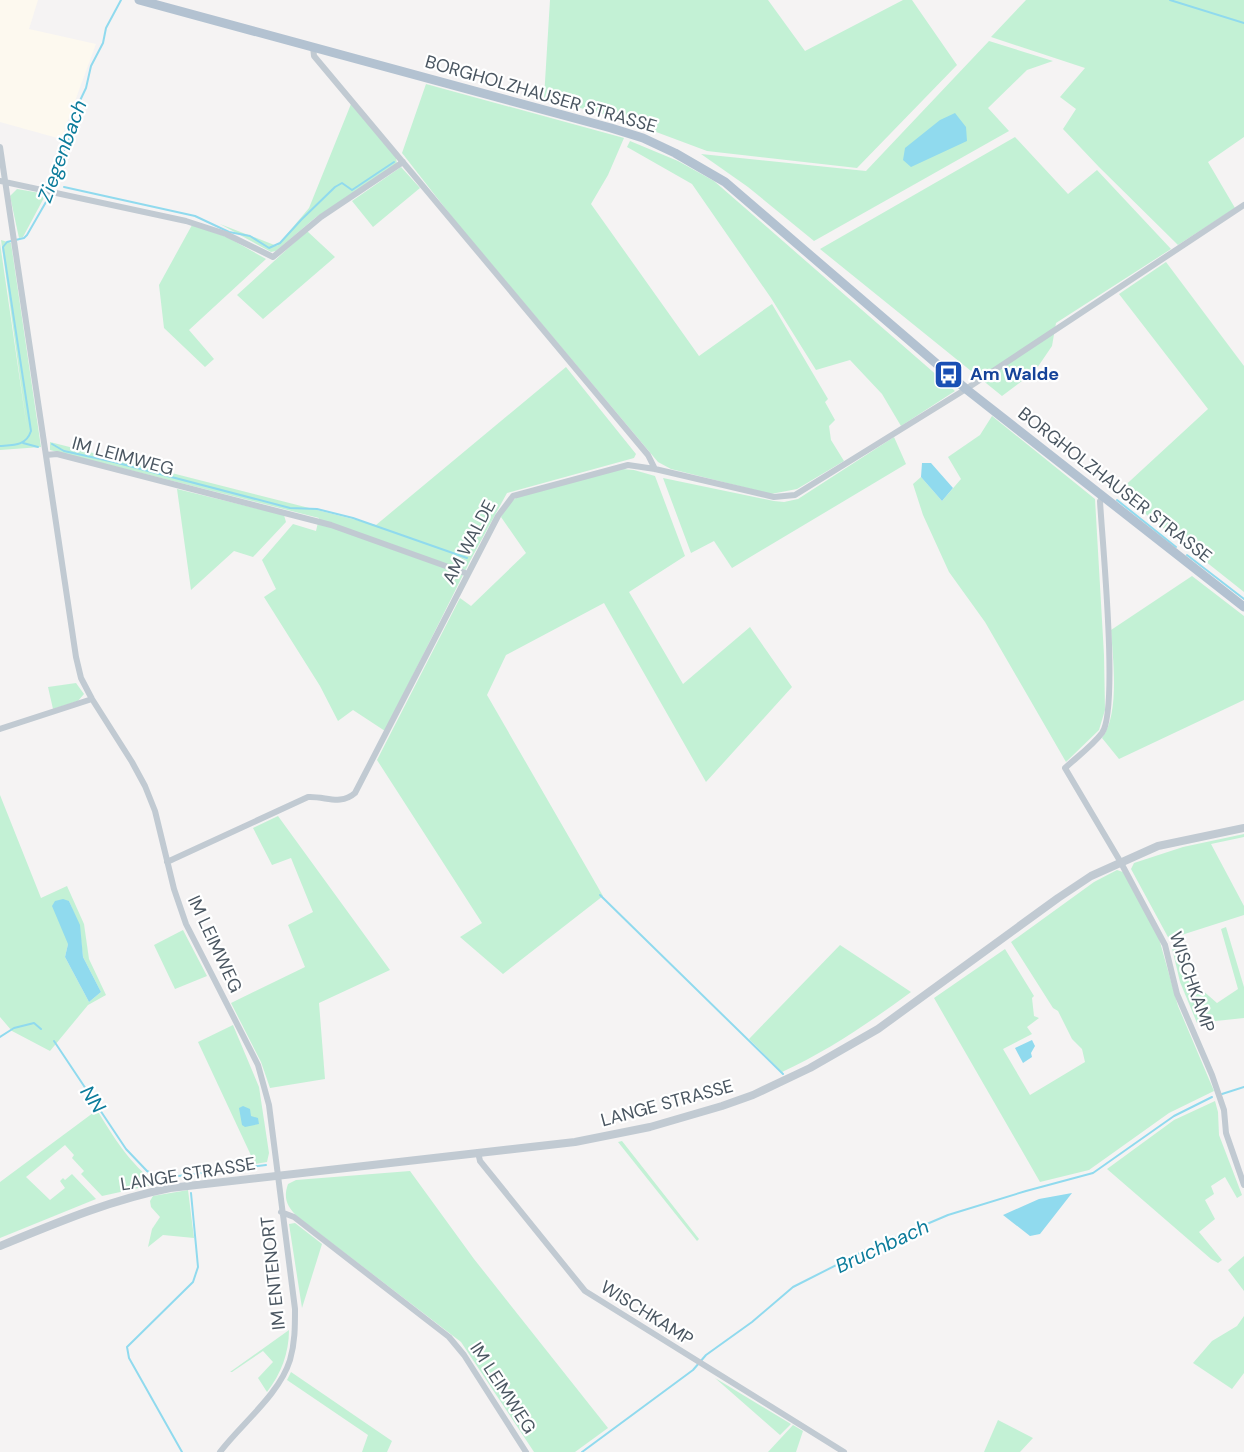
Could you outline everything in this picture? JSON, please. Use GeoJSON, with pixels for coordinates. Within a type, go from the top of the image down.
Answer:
{"type":"FeatureCollection","features":[{"type":"Feature","properties":{"kind":"main road","name":"BORGHOLZHAUSER STRASSE"},"geometry":{"type":"LineString","coordinates":[[139,0],[611,128],[643,138],[705,169],[744,198],[966,389],[1244,607]]}},
{"type":"Feature","properties":{"kind":"street"},"geometry":{"type":"LineString","coordinates":[[313,47],[314,56],[648,455],[655,469]]}},
{"type":"Feature","properties":{"kind":"street","name":"IM LEIMWEG"},"geometry":{"type":"LineString","coordinates":[[0,147],[3,181],[15,244],[81,678],[145,786],[155,811],[174,889],[186,924],[258,1065],[269,1105],[278,1175]]}},
{"type":"Feature","properties":{"kind":"street"},"geometry":{"type":"LineString","coordinates":[[3,181],[186,220],[226,234],[273,257],[321,217],[403,162]]}},
{"type":"Feature","properties":{"kind":"street"},"geometry":{"type":"LineString","coordinates":[[966,389],[1244,205]]}},
{"type":"Feature","properties":{"kind":"street","name":"AM WALDE"},"geometry":{"type":"LineString","coordinates":[[167,862],[308,797],[316,796],[342,801],[355,793],[498,516],[513,496],[628,465],[655,469],[774,497],[795,495],[966,389]]}},
{"type":"Feature","properties":{"kind":"street","name":"IM LEIMWEG"},"geometry":{"type":"LineString","coordinates":[[46,455],[57,454],[331,525],[468,574]]}},
{"type":"Feature","properties":{"kind":"street","name":"WISCHKAMP"},"geometry":{"type":"LineString","coordinates":[[1103,496],[1100,501],[1109,653],[1109,709],[1103,732],[1065,768],[1120,861],[1165,945],[1177,994],[1212,1075],[1224,1110],[1226,1133],[1244,1185]]}},
{"type":"Feature","properties":{"kind":"street"},"geometry":{"type":"LineString","coordinates":[[0,729],[92,699]]}},
{"type":"Feature","properties":{"kind":"street","name":"LANGE STRASSE"},"geometry":{"type":"LineString","coordinates":[[0,1246],[87,1210],[129,1197],[170,1188],[574,1142],[622,1134],[690,1116],[753,1095],[810,1068],[878,1029],[1091,876],[1120,861],[1158,846],[1244,828]]}},
{"type":"Feature","properties":{"kind":"street","name":"WISCHKAMP"},"geometry":{"type":"LineString","coordinates":[[478,1152],[483,1164],[585,1291],[844,1452]]}},
{"type":"Feature","properties":{"kind":"street","name":"IM ENTENORT"},"geometry":{"type":"LineString","coordinates":[[220,1452],[280,1383],[293,1350],[294,1309],[278,1175]]}},
{"type":"Feature","properties":{"kind":"street","name":"IM LEIMWEG"},"geometry":{"type":"LineString","coordinates":[[281,1212],[294,1218],[450,1337],[526,1452]]}},
{"type":"Feature","properties":{"kind":"shaded area"},"geometry":{"type":"Polygon","coordinates":[[[0,0],[38,0],[29,29],[96,44],[61,139],[0,122],[0,0]]]}},
{"type":"Feature","properties":{"kind":"green space"},"geometry":{"type":"Polygon","coordinates":[[[550,0],[768,0],[805,51],[903,0],[912,0],[957,65],[857,168],[707,151],[624,120],[544,98],[550,0]]]}},
{"type":"Feature","properties":{"kind":"green space"},"geometry":{"type":"Polygon","coordinates":[[[1026,0],[1244,0],[1244,137],[1208,162],[1235,208],[1178,245],[1099,167],[1063,129],[1076,109],[1060,97],[1085,68],[991,37],[1026,0]]]}},
{"type":"Feature","properties":{"kind":"green space"},"geometry":{"type":"Polygon","coordinates":[[[989,41],[1053,61],[1027,70],[988,108],[1009,131],[814,241],[748,187],[701,154],[866,171],[989,41]]]}},
{"type":"Feature","properties":{"kind":"green space"},"geometry":{"type":"Polygon","coordinates":[[[426,84],[624,138],[608,175],[591,204],[699,356],[772,304],[828,399],[825,402],[835,420],[829,426],[831,440],[844,461],[797,489],[771,494],[671,469],[658,462],[456,222],[402,153],[426,84]]]}},
{"type":"Feature","properties":{"kind":"green space"},"geometry":{"type":"Polygon","coordinates":[[[351,104],[396,157],[397,164],[315,218],[276,251],[271,252],[220,224],[277,246],[309,208],[351,104]]]}},
{"type":"Feature","properties":{"kind":"green space"},"geometry":{"type":"Polygon","coordinates":[[[1015,137],[1068,194],[1097,170],[1171,249],[1056,323],[1052,346],[1035,371],[1002,396],[820,249],[1015,137]]]}},
{"type":"Feature","properties":{"kind":"green space"},"geometry":{"type":"Polygon","coordinates":[[[630,141],[678,161],[714,181],[955,391],[901,426],[882,394],[850,360],[816,370],[771,298],[692,184],[627,147],[630,141]]]}},
{"type":"Feature","properties":{"kind":"green space"},"geometry":{"type":"Polygon","coordinates":[[[401,167],[420,188],[373,227],[352,201],[401,167]]]}},
{"type":"Feature","properties":{"kind":"green space"},"geometry":{"type":"Polygon","coordinates":[[[17,189],[46,194],[23,237],[19,238],[10,196],[17,189]]]}},
{"type":"Feature","properties":{"kind":"green space"},"geometry":{"type":"Polygon","coordinates":[[[192,225],[227,237],[266,259],[189,330],[214,359],[205,367],[164,328],[159,285],[192,225]]]}},
{"type":"Feature","properties":{"kind":"green space"},"geometry":{"type":"Polygon","coordinates":[[[307,231],[335,257],[263,319],[237,295],[307,231]]]}},
{"type":"Feature","properties":{"kind":"green space"},"geometry":{"type":"Polygon","coordinates":[[[1,240],[11,243],[41,447],[0,450],[0,243],[27,429],[1,240]]]}},
{"type":"Feature","properties":{"kind":"green space"},"geometry":{"type":"Polygon","coordinates":[[[1166,262],[1244,366],[1244,592],[1118,492],[1208,409],[1119,294],[1166,262]]]}},
{"type":"Feature","properties":{"kind":"green space"},"geometry":{"type":"Polygon","coordinates":[[[566,367],[636,454],[634,458],[507,493],[470,561],[385,731],[353,710],[338,721],[320,686],[264,597],[276,589],[262,560],[293,524],[316,531],[319,518],[50,450],[50,442],[376,525],[566,367]]]}},
{"type":"Feature","properties":{"kind":"green space"},"geometry":{"type":"Polygon","coordinates":[[[992,416],[1095,499],[1105,710],[1099,730],[1066,762],[985,622],[949,572],[923,515],[913,484],[921,477],[942,501],[961,479],[948,457],[980,435],[992,416]]]}},
{"type":"Feature","properties":{"kind":"green space"},"geometry":{"type":"Polygon","coordinates":[[[894,437],[906,464],[732,568],[714,541],[691,553],[663,478],[784,502],[798,499],[894,437]]]}},
{"type":"Feature","properties":{"kind":"green space"},"geometry":{"type":"Polygon","coordinates":[[[622,469],[655,476],[685,556],[629,592],[683,684],[750,627],[792,687],[706,782],[604,603],[506,655],[487,695],[603,896],[503,974],[460,937],[482,923],[377,760],[460,598],[471,606],[526,553],[501,517],[510,502],[521,495],[622,469]]]}},
{"type":"Feature","properties":{"kind":"green space"},"geometry":{"type":"Polygon","coordinates":[[[177,489],[284,515],[286,522],[253,557],[234,551],[191,590],[177,489]]]}},
{"type":"Feature","properties":{"kind":"green space"},"geometry":{"type":"Polygon","coordinates":[[[1192,576],[1244,616],[1244,700],[1119,759],[1102,738],[1108,728],[1113,701],[1114,671],[1111,630],[1192,576]]]}},
{"type":"Feature","properties":{"kind":"green space"},"geometry":{"type":"Polygon","coordinates":[[[76,683],[84,694],[78,701],[53,709],[48,687],[76,683]]]}},
{"type":"Feature","properties":{"kind":"green space"},"geometry":{"type":"Polygon","coordinates":[[[0,795],[41,898],[67,886],[84,924],[89,959],[106,995],[88,1005],[50,1051],[12,1031],[0,1017],[0,795]],[[69,901],[68,944],[65,957],[89,1002],[101,992],[83,957],[79,925],[69,901]]]}},
{"type":"Feature","properties":{"kind":"green space"},"geometry":{"type":"Polygon","coordinates":[[[278,816],[390,970],[319,1003],[325,1079],[270,1088],[261,1062],[231,1003],[305,967],[288,925],[313,912],[291,858],[272,865],[253,828],[278,816]]]}},
{"type":"Feature","properties":{"kind":"green space"},"geometry":{"type":"Polygon","coordinates":[[[1244,834],[1244,837],[1211,844],[1244,906],[1244,915],[1169,939],[1131,869],[1134,863],[1183,847],[1244,834]]]}},
{"type":"Feature","properties":{"kind":"green space"},"geometry":{"type":"Polygon","coordinates":[[[1117,870],[1123,872],[1158,935],[1178,1006],[1214,1091],[1169,1113],[1089,1170],[1040,1182],[934,998],[1005,949],[1034,996],[1032,998],[1034,1016],[1039,1018],[1027,1027],[1032,1034],[1003,1049],[1030,1095],[1085,1062],[1082,1049],[1072,1039],[1058,1011],[1053,1008],[1011,942],[1094,882],[1117,870]]]}},
{"type":"Feature","properties":{"kind":"green space"},"geometry":{"type":"Polygon","coordinates":[[[1226,927],[1244,987],[1244,1018],[1197,1023],[1180,982],[1172,948],[1176,947],[1186,976],[1217,1003],[1238,989],[1221,929],[1226,927]]]}},
{"type":"Feature","properties":{"kind":"green space"},"geometry":{"type":"Polygon","coordinates":[[[183,930],[207,976],[175,989],[154,945],[183,930]]]}},
{"type":"Feature","properties":{"kind":"green space"},"geometry":{"type":"Polygon","coordinates":[[[840,945],[911,992],[816,1055],[782,1072],[749,1039],[840,945]]]}},
{"type":"Feature","properties":{"kind":"green space"},"geometry":{"type":"Polygon","coordinates":[[[233,1025],[259,1087],[269,1153],[267,1162],[255,1164],[198,1042],[233,1025]]]}},
{"type":"Feature","properties":{"kind":"green space"},"geometry":{"type":"Polygon","coordinates":[[[1215,1101],[1219,1135],[1242,1195],[1237,1198],[1225,1177],[1211,1186],[1214,1194],[1205,1200],[1215,1219],[1199,1232],[1222,1260],[1218,1263],[1107,1169],[1174,1120],[1215,1101]]]}},
{"type":"Feature","properties":{"kind":"green space"},"geometry":{"type":"Polygon","coordinates":[[[97,1110],[131,1159],[157,1184],[102,1196],[81,1174],[84,1171],[72,1158],[74,1155],[65,1145],[26,1177],[50,1200],[65,1188],[60,1181],[72,1174],[96,1199],[0,1238],[0,1182],[97,1110]]]}},
{"type":"Feature","properties":{"kind":"green space"},"geometry":{"type":"Polygon","coordinates":[[[622,1141],[699,1239],[697,1241],[618,1142],[622,1141]]]}},
{"type":"Feature","properties":{"kind":"green space"},"geometry":{"type":"Polygon","coordinates":[[[410,1171],[474,1259],[608,1428],[575,1452],[534,1452],[461,1342],[298,1217],[287,1202],[288,1184],[296,1180],[410,1171]]]}},
{"type":"Feature","properties":{"kind":"green space"},"geometry":{"type":"Polygon","coordinates":[[[188,1190],[194,1238],[163,1235],[148,1247],[152,1229],[160,1217],[151,1207],[150,1201],[153,1196],[188,1190]]]}},
{"type":"Feature","properties":{"kind":"green space"},"geometry":{"type":"Polygon","coordinates":[[[295,1223],[322,1244],[302,1308],[289,1224],[295,1223]]]}},
{"type":"Feature","properties":{"kind":"green space"},"geometry":{"type":"Polygon","coordinates":[[[1244,1256],[1244,1291],[1228,1270],[1244,1256]]]}},
{"type":"Feature","properties":{"kind":"green space"},"geometry":{"type":"Polygon","coordinates":[[[1244,1316],[1244,1373],[1232,1389],[1193,1363],[1212,1341],[1237,1326],[1244,1316]]]}},
{"type":"Feature","properties":{"kind":"green space"},"geometry":{"type":"Polygon","coordinates":[[[289,1330],[288,1347],[283,1363],[267,1392],[258,1378],[273,1362],[263,1351],[230,1372],[289,1330]]]}},
{"type":"Feature","properties":{"kind":"green space"},"geometry":{"type":"Polygon","coordinates":[[[291,1372],[392,1441],[387,1452],[362,1452],[368,1435],[287,1380],[291,1372]]]}},
{"type":"Feature","properties":{"kind":"green space"},"geometry":{"type":"Polygon","coordinates":[[[715,1378],[791,1424],[780,1435],[715,1378]]]}},
{"type":"Feature","properties":{"kind":"green space"},"geometry":{"type":"Polygon","coordinates":[[[998,1420],[1033,1438],[1020,1452],[984,1452],[998,1420]]]}},
{"type":"Feature","properties":{"kind":"green space"},"geometry":{"type":"Polygon","coordinates":[[[793,1425],[803,1431],[796,1452],[768,1452],[793,1425]]]}},
{"type":"Feature","properties":{"kind":"water"},"geometry":{"type":"Polygon","coordinates":[[[955,113],[966,127],[967,141],[911,167],[903,160],[905,148],[940,120],[955,113]]]}},
{"type":"Feature","properties":{"kind":"water"},"geometry":{"type":"Polygon","coordinates":[[[922,463],[931,463],[953,488],[942,501],[921,477],[922,463]]]}},
{"type":"Feature","properties":{"kind":"water"},"geometry":{"type":"Polygon","coordinates":[[[63,899],[69,901],[80,925],[83,957],[101,992],[89,1002],[65,957],[68,944],[52,906],[55,901],[63,899]]]}},
{"type":"Feature","properties":{"kind":"water"},"geometry":{"type":"Polygon","coordinates":[[[1032,1040],[1035,1046],[1031,1053],[1032,1057],[1023,1063],[1015,1048],[1032,1040]]]}},
{"type":"Feature","properties":{"kind":"water"},"geometry":{"type":"Polygon","coordinates":[[[243,1106],[250,1109],[251,1116],[258,1118],[259,1124],[245,1127],[242,1125],[239,1108],[243,1106]]]}},
{"type":"Feature","properties":{"kind":"water"},"geometry":{"type":"Polygon","coordinates":[[[1072,1193],[1040,1234],[1030,1236],[1003,1215],[1039,1199],[1072,1193]]]}},
{"type":"Feature","properties":{"kind":"waterway","name":"Ziegenbach"},"geometry":{"type":"LineString","coordinates":[[0,446],[23,442],[31,431],[3,247],[7,242],[24,238],[27,235],[50,195],[56,167],[68,143],[76,109],[86,88],[91,66],[103,43],[106,28],[121,0]]}},
{"type":"Feature","properties":{"kind":"waterway","name":"Ziegenbach"},"geometry":{"type":"LineString","coordinates":[[1170,0],[1244,23]]}},
{"type":"Feature","properties":{"kind":"waterway"},"geometry":{"type":"LineString","coordinates":[[64,187],[195,216],[229,232],[250,236],[269,248],[280,243],[335,187],[342,183],[352,190],[394,162]]}},
{"type":"Feature","properties":{"kind":"waterway"},"geometry":{"type":"LineString","coordinates":[[23,443],[38,447]]}},
{"type":"Feature","properties":{"kind":"waterway"},"geometry":{"type":"LineString","coordinates":[[52,444],[64,451],[290,508],[317,509],[353,518],[467,558]]}},
{"type":"Feature","properties":{"kind":"waterway"},"geometry":{"type":"LineString","coordinates":[[1117,500],[1176,547]]}},
{"type":"Feature","properties":{"kind":"waterway"},"geometry":{"type":"LineString","coordinates":[[1187,555],[1244,599]]}},
{"type":"Feature","properties":{"kind":"waterway"},"geometry":{"type":"LineString","coordinates":[[600,895],[783,1074]]}},
{"type":"Feature","properties":{"kind":"waterway","name":"NN"},"geometry":{"type":"LineString","coordinates":[[0,1037],[14,1028],[34,1023],[41,1029]]}},
{"type":"Feature","properties":{"kind":"waterway","name":"NN"},"geometry":{"type":"LineString","coordinates":[[54,1041],[126,1149],[147,1171],[162,1178],[266,1165]]}},
{"type":"Feature","properties":{"kind":"waterway","name":"Bruchbach"},"geometry":{"type":"LineString","coordinates":[[1222,1094],[1244,1087]]}},
{"type":"Feature","properties":{"kind":"waterway","name":"Bruchbach"},"geometry":{"type":"LineString","coordinates":[[582,1452],[693,1370],[706,1355],[752,1322],[793,1287],[868,1249],[948,1215],[1093,1173],[1174,1116],[1212,1097]]}},
{"type":"Feature","properties":{"kind":"waterway"},"geometry":{"type":"LineString","coordinates":[[182,1452],[129,1358],[127,1347],[193,1282],[198,1267],[191,1193]]}},
{"type":"Feature","properties":{"kind":"place","name":"Am Walde"},"geometry":{"type":"Point","coordinates":[949,374]}}]}
